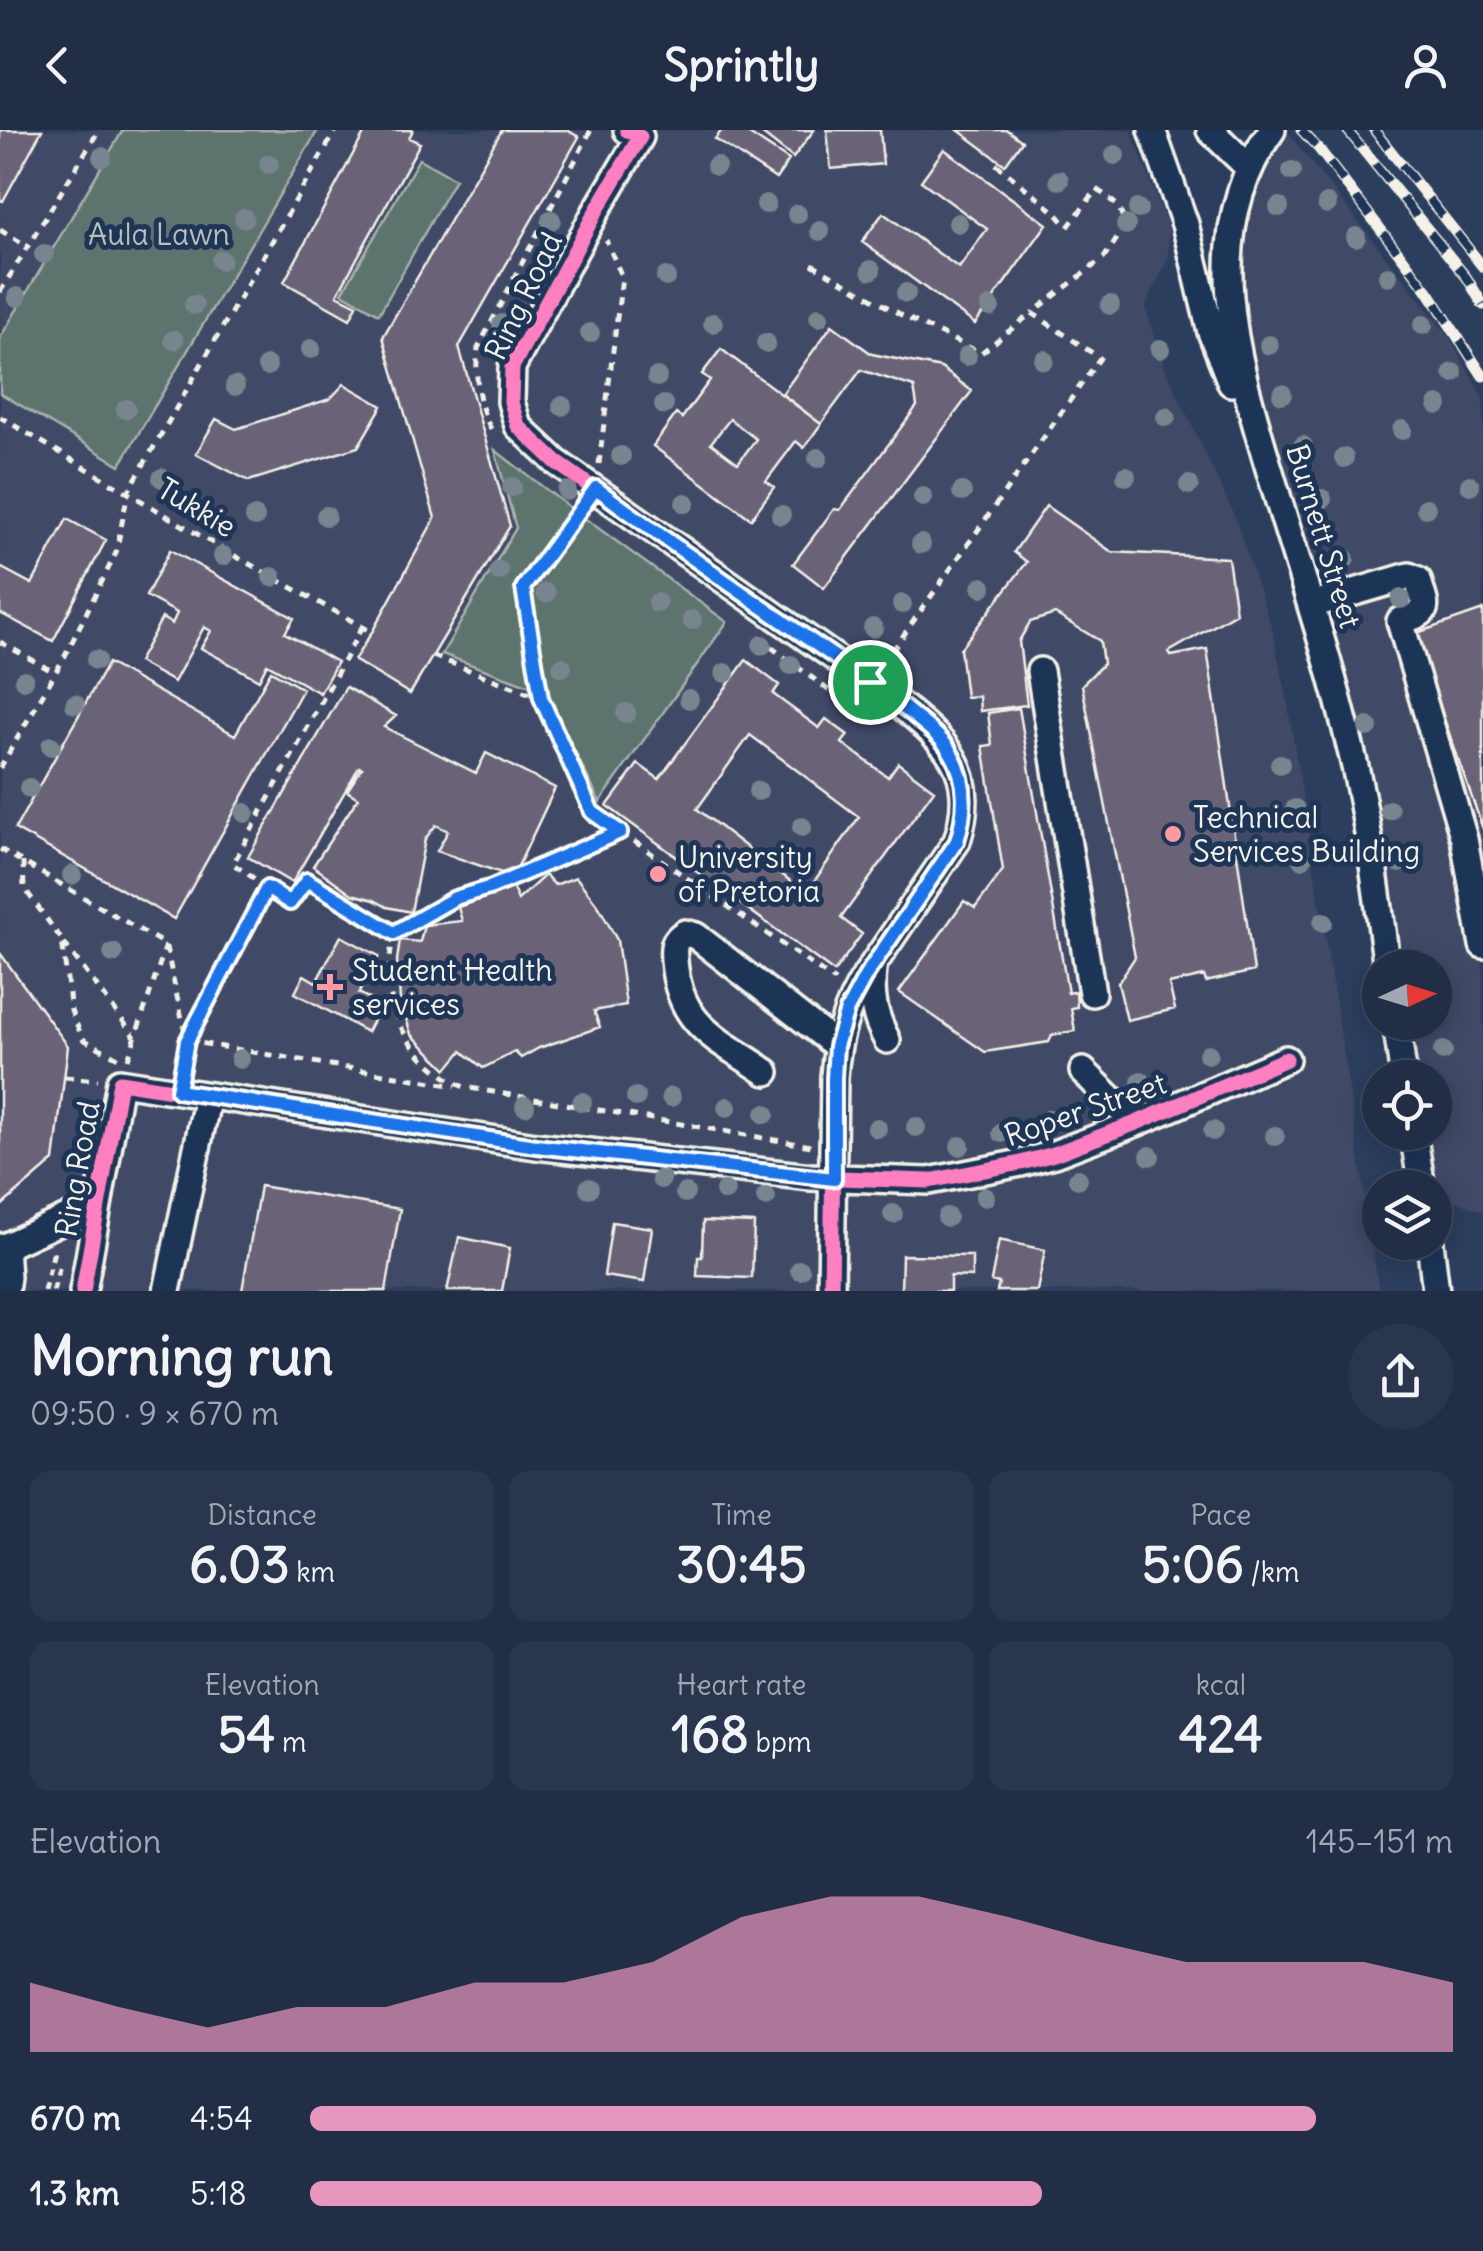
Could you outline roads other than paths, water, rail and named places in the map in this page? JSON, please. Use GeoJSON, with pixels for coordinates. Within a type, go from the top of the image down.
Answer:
{"type":"FeatureCollection","features":[{"type":"Feature","properties":{"kind":"street","name":"Ring Road"},"geometry":{"type":"LineString","coordinates":[[83,1291],[120,1082],[536,1146],[834,1179],[836,1046],[854,994],[957,841],[965,803],[960,772],[950,751],[934,733],[870,682],[674,546],[589,498],[518,426],[510,402],[512,367],[640,137],[627,130]]}},
{"type":"Feature","properties":{"kind":"street"},"geometry":{"type":"LineString","coordinates":[[1152,130],[1186,224],[1211,332],[1284,518]]}},
{"type":"Feature","properties":{"kind":"street"},"geometry":{"type":"LineString","coordinates":[[1210,130],[1248,167]]}},
{"type":"Feature","properties":{"kind":"street","name":"Burnett Street"},"geometry":{"type":"LineString","coordinates":[[1268,136],[1248,167],[1236,204],[1229,281],[1234,338],[1352,752],[1385,950]]}},
{"type":"Feature","properties":{"kind":"street"},"geometry":{"type":"LineString","coordinates":[[1311,605],[1410,576],[1418,580],[1424,612],[1400,622],[1464,838],[1483,945]]}},
{"type":"Feature","properties":{"kind":"street"},"geometry":{"type":"LineString","coordinates":[[1040,670],[1092,993]]}},
{"type":"Feature","properties":{"kind":"street"},"geometry":{"type":"LineString","coordinates":[[766,1072],[697,1024],[686,1009],[675,966],[674,945],[678,936],[696,936],[836,1046]]}},
{"type":"Feature","properties":{"kind":"street"},"geometry":{"type":"LineString","coordinates":[[874,964],[872,1000],[887,1040]]}},
{"type":"Feature","properties":{"kind":"street","name":"Roper Street"},"geometry":{"type":"LineString","coordinates":[[834,1179],[929,1181],[1054,1154],[1136,1124],[1286,1059]]}},
{"type":"Feature","properties":{"kind":"street"},"geometry":{"type":"LineString","coordinates":[[1083,1071],[1136,1124]]}},
{"type":"Feature","properties":{"kind":"street"},"geometry":{"type":"LineString","coordinates":[[167,1291],[208,1096]]}},
{"type":"Feature","properties":{"kind":"street"},"geometry":{"type":"LineString","coordinates":[[831,1291],[834,1179]]}},
{"type":"Feature","properties":{"kind":"street"},"geometry":{"type":"LineString","coordinates":[[5,1291],[3,1248],[69,1217],[96,1217]]}},
{"type":"Feature","properties":{"kind":"street"},"geometry":{"type":"LineString","coordinates":[[1432,1260],[1436,1291]]}},
{"type":"Feature","properties":{"kind":"railway"},"geometry":{"type":"LineString","coordinates":[[1301,130],[1428,291],[1483,376]]}},
{"type":"Feature","properties":{"kind":"railway"},"geometry":{"type":"LineString","coordinates":[[1347,130],[1467,278],[1483,305]]}},
{"type":"Feature","properties":{"kind":"railway"},"geometry":{"type":"LineString","coordinates":[[1374,130],[1483,267]]}},
{"type":"Feature","properties":{"kind":"place","name":"Technical Services Building"},"geometry":{"type":"Point","coordinates":[1173,834]}},
{"type":"Feature","properties":{"kind":"place","name":"University of Pretoria"},"geometry":{"type":"Point","coordinates":[658,874]}},
{"type":"Feature","properties":{"kind":"place","name":"Student Health services"},"geometry":{"type":"Point","coordinates":[330,987]}},
{"type":"Feature","properties":{"kind":"park label","name":"Aula Lawn"},"geometry":{"type":"Point","coordinates":[159,234]}}]}
